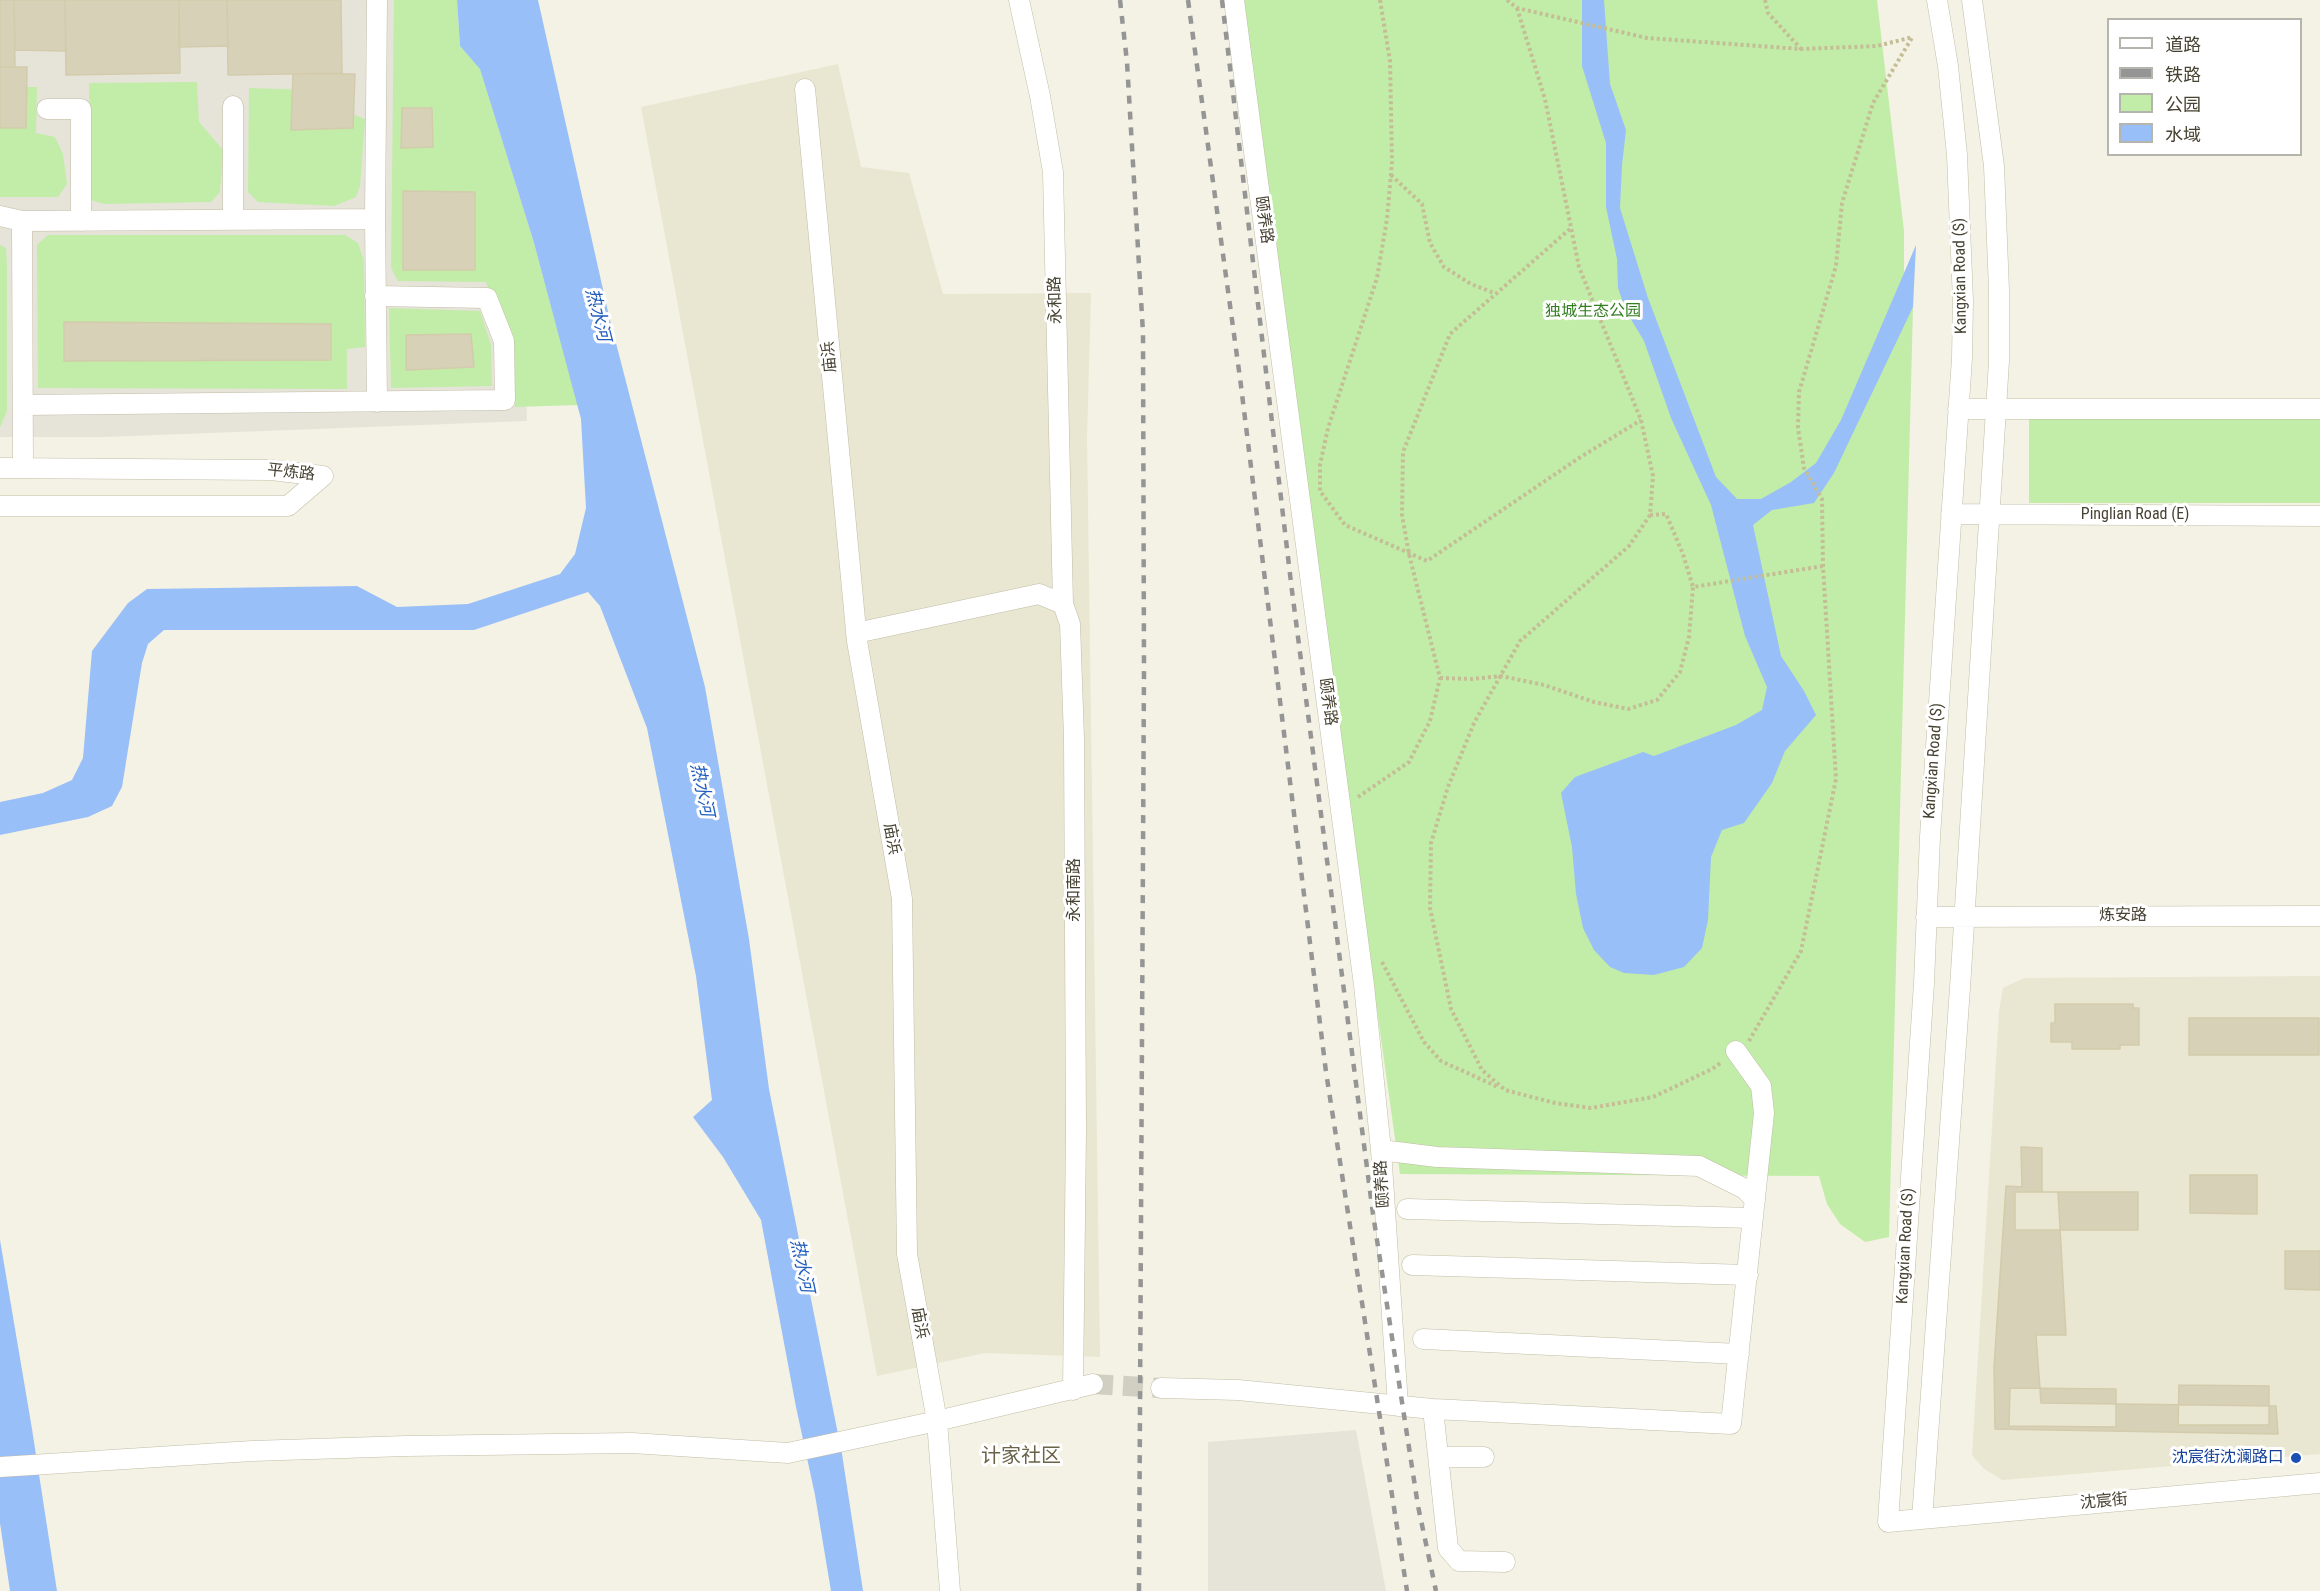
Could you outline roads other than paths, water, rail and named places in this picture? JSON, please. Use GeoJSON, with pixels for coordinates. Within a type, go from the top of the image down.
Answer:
{"type":"FeatureCollection","features":[{"type":"Feature","properties":{"kind":"street"},"geometry":{"type":"LineString","coordinates":[[377,0],[375,219],[377,402]]}},
{"type":"Feature","properties":{"kind":"street","name":"永和路"},"geometry":{"type":"LineString","coordinates":[[1019,0],[1040,96],[1053,172],[1063,604]]}},
{"type":"Feature","properties":{"kind":"street","name":"颐养路"},"geometry":{"type":"LineString","coordinates":[[1234,0],[1363,974],[1381,1150],[1398,1406]]}},
{"type":"Feature","properties":{"kind":"street","name":"Kangxian Road (S)"},"geometry":{"type":"LineString","coordinates":[[1888,1522],[1963,301],[1957,155],[1948,66],[1937,0]]}},
{"type":"Feature","properties":{"kind":"street","name":"Kangxian Road (S)"},"geometry":{"type":"LineString","coordinates":[[1922,1519],[1964,916],[1999,361],[1995,177],[1989,116],[1972,0]]}},
{"type":"Feature","properties":{"kind":"street","name":"庙浜"},"geometry":{"type":"LineString","coordinates":[[805,89],[856,633],[902,899],[907,1254],[937,1421],[950,1591]]}},
{"type":"Feature","properties":{"kind":"street"},"geometry":{"type":"LineString","coordinates":[[233,106],[233,220]]}},
{"type":"Feature","properties":{"kind":"street"},"geometry":{"type":"LineString","coordinates":[[47,109],[81,109],[81,221]]}},
{"type":"Feature","properties":{"kind":"street"},"geometry":{"type":"LineString","coordinates":[[0,216],[22,221],[375,219]]}},
{"type":"Feature","properties":{"kind":"street"},"geometry":{"type":"LineString","coordinates":[[22,221],[23,468]]}},
{"type":"Feature","properties":{"kind":"street"},"geometry":{"type":"LineString","coordinates":[[23,405],[505,400],[504,341],[487,297],[375,296]]}},
{"type":"Feature","properties":{"kind":"street"},"geometry":{"type":"LineString","coordinates":[[1958,410],[2320,410]]}},
{"type":"Feature","properties":{"kind":"street","name":"平炼路"},"geometry":{"type":"LineString","coordinates":[[0,468],[271,470],[323,476],[288,506],[0,506]]}},
{"type":"Feature","properties":{"kind":"street","name":"Pinglian Road (E)"},"geometry":{"type":"LineString","coordinates":[[1951,514],[2320,516]]}},
{"type":"Feature","properties":{"kind":"street"},"geometry":{"type":"LineString","coordinates":[[856,633],[1039,594],[1063,604]]}},
{"type":"Feature","properties":{"kind":"street","name":"永和南路"},"geometry":{"type":"LineString","coordinates":[[1063,604],[1070,624],[1074,738],[1076,1130],[1073,1390]]}},
{"type":"Feature","properties":{"kind":"street","name":"炼安路"},"geometry":{"type":"LineString","coordinates":[[1926,917],[2320,916]]}},
{"type":"Feature","properties":{"kind":"street"},"geometry":{"type":"LineString","coordinates":[[1161,1388],[1238,1390],[1434,1409],[1731,1424],[1764,1113],[1761,1086],[1736,1051]]}},
{"type":"Feature","properties":{"kind":"street"},"geometry":{"type":"LineString","coordinates":[[1381,1150],[1437,1157],[1699,1166],[1745,1189],[1754,1209]]}},
{"type":"Feature","properties":{"kind":"street"},"geometry":{"type":"LineString","coordinates":[[1407,1209],[1754,1209]]}},
{"type":"Feature","properties":{"kind":"street"},"geometry":{"type":"LineString","coordinates":[[1412,1265],[1748,1275]]}},
{"type":"Feature","properties":{"kind":"street"},"geometry":{"type":"LineString","coordinates":[[1423,1339],[1739,1354]]}},
{"type":"Feature","properties":{"kind":"street"},"geometry":{"type":"LineString","coordinates":[[0,1467],[252,1451],[632,1443],[788,1453],[1093,1384]]}},
{"type":"Feature","properties":{"kind":"street"},"geometry":{"type":"LineString","coordinates":[[1434,1409],[1448,1548],[1459,1561],[1505,1562]]}},
{"type":"Feature","properties":{"kind":"street"},"geometry":{"type":"LineString","coordinates":[[1438,1456],[1484,1458]]}},
{"type":"Feature","properties":{"kind":"street","name":"沈宸街"},"geometry":{"type":"LineString","coordinates":[[1888,1522],[2320,1483]]}},
{"type":"Feature","properties":{"kind":"water","name":"热水河"},"geometry":{"type":"Polygon","coordinates":[[[457,0],[538,0],[609,316],[705,687],[749,939],[769,1089],[842,1454],[863,1591],[831,1591],[815,1495],[761,1220],[723,1157],[693,1117],[712,1100],[696,976],[647,728],[600,606],[588,592],[474,630],[164,630],[148,644],[142,663],[122,787],[112,806],[88,817],[0,835],[0,802],[43,793],[72,780],[83,758],[92,651],[128,603],[147,589],[357,586],[397,607],[468,604],[560,574],[575,554],[586,508],[581,419],[534,243],[480,69],[460,46],[457,0]]]}},
{"type":"Feature","properties":{"kind":"water"},"geometry":{"type":"Polygon","coordinates":[[[1582,0],[1604,0],[1610,84],[1626,130],[1620,208],[1648,298],[1716,477],[1737,499],[1761,499],[1791,482],[1816,463],[1841,420],[1916,245],[1913,307],[1834,473],[1814,503],[1772,510],[1753,525],[1781,656],[1804,691],[1816,715],[1785,751],[1772,783],[1744,823],[1722,830],[1711,857],[1708,920],[1702,948],[1684,967],[1654,975],[1624,973],[1610,967],[1594,950],[1583,928],[1576,894],[1572,847],[1561,793],[1575,777],[1643,752],[1654,756],[1736,725],[1762,710],[1767,687],[1745,636],[1711,505],[1671,418],[1644,341],[1626,311],[1618,288],[1617,259],[1606,207],[1606,143],[1582,66],[1582,0]]]}},
{"type":"Feature","properties":{"kind":"water"},"geometry":{"type":"Polygon","coordinates":[[[0,1240],[57,1591],[10,1591],[0,1523],[0,1240]]]}},
{"type":"Feature","properties":{"kind":"tunnel"},"geometry":{"type":"LineString","coordinates":[[1093,1384],[1161,1388]]}},
{"type":"Feature","properties":{"kind":"railway"},"geometry":{"type":"LineString","coordinates":[[1120,0],[1127,62],[1143,333],[1144,669],[1139,1591]]}},
{"type":"Feature","properties":{"kind":"railway"},"geometry":{"type":"LineString","coordinates":[[1188,0],[1240,378],[1326,1072],[1407,1591]]}},
{"type":"Feature","properties":{"kind":"railway"},"geometry":{"type":"LineString","coordinates":[[1222,0],[1292,591],[1373,1214],[1418,1506],[1436,1591]]}},
{"type":"Feature","properties":{"kind":"place","name":"沈宸街沈澜路口"},"geometry":{"type":"Point","coordinates":[2296,1458]}},
{"type":"Feature","properties":{"kind":"district","name":"计家社区"},"geometry":{"type":"Point","coordinates":[1021,1457]}},
{"type":"Feature","properties":{"kind":"park label","name":"独城生态公园"},"geometry":{"type":"Point","coordinates":[1593,312]}}]}
